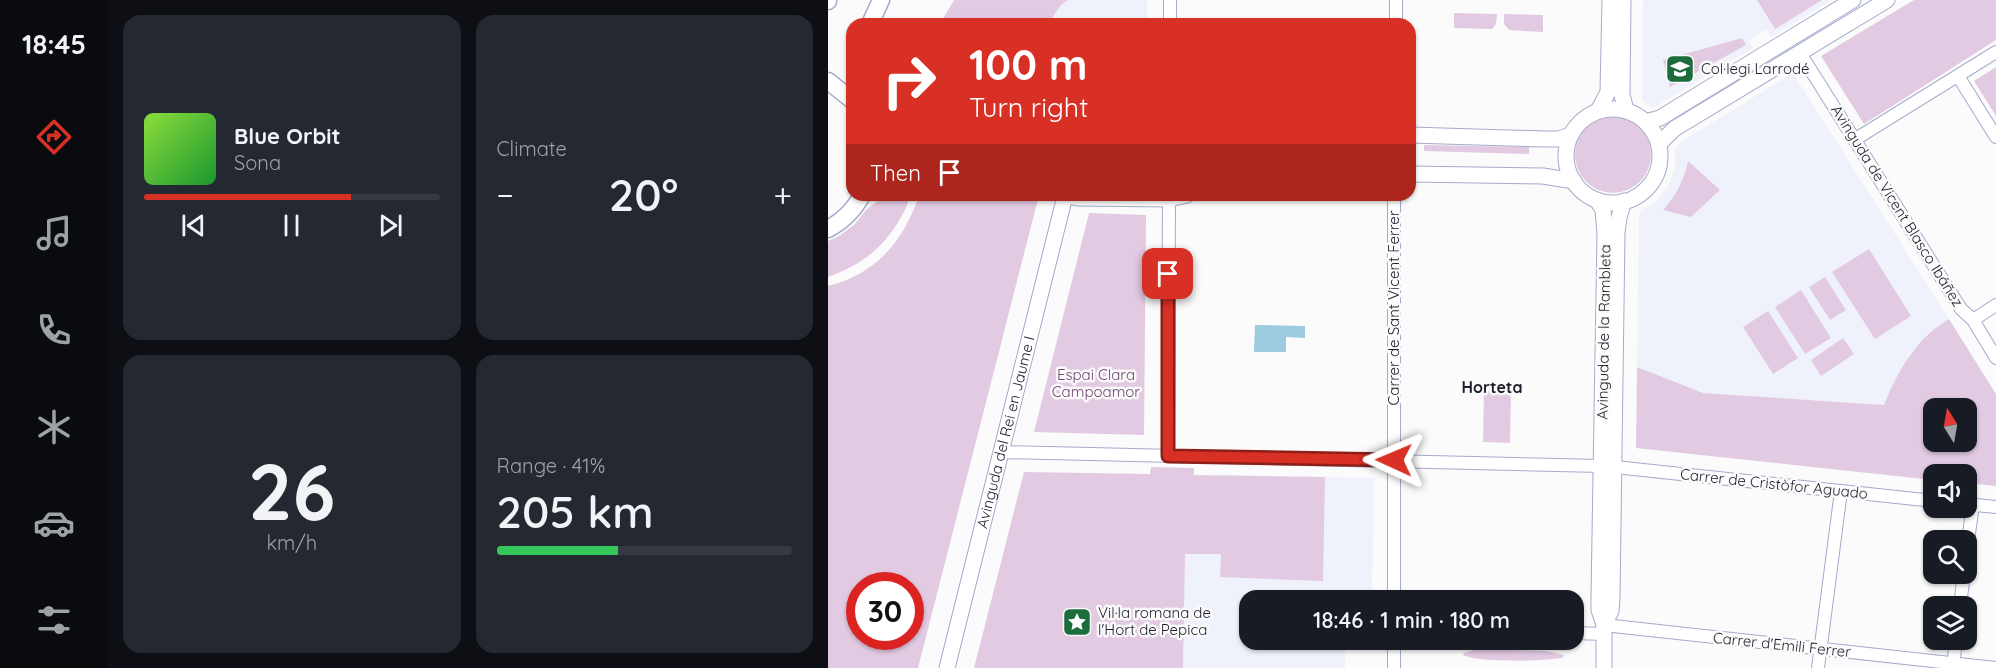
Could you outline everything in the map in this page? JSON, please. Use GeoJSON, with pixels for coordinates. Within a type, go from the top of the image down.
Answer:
{"type":"FeatureCollection","features":[{"type":"Feature","properties":{"kind":"main road"},"geometry":{"type":"LineString","coordinates":[[873,18],[881,0]]}},
{"type":"Feature","properties":{"kind":"main road"},"geometry":{"type":"LineString","coordinates":[[828,81],[846,91]]}},
{"type":"Feature","properties":{"kind":"main road"},"geometry":{"type":"LineString","coordinates":[[828,229],[839,224],[859,201]]}},
{"type":"Feature","properties":{"kind":"street"},"geometry":{"type":"LineString","coordinates":[[1170,0],[1170,18]]}},
{"type":"Feature","properties":{"kind":"street"},"geometry":{"type":"LineString","coordinates":[[1396,0],[1396,18]]}},
{"type":"Feature","properties":{"kind":"street"},"geometry":{"type":"LineString","coordinates":[[1598,111],[1608,92],[1610,0]]}},
{"type":"Feature","properties":{"kind":"street"},"geometry":{"type":"LineString","coordinates":[[1623,0],[1622,95],[1626,110]]}},
{"type":"Feature","properties":{"kind":"street"},"geometry":{"type":"LineString","coordinates":[[1646,122],[1660,118],[1853,0]]}},
{"type":"Feature","properties":{"kind":"street"},"geometry":{"type":"LineString","coordinates":[[1659,144],[1674,129],[1887,0]]}},
{"type":"Feature","properties":{"kind":"street"},"geometry":{"type":"LineString","coordinates":[[1854,140],[1996,52]]}},
{"type":"Feature","properties":{"kind":"street","name":"Avinguda de Vicent Blasco Ibáñez"},"geometry":{"type":"LineString","coordinates":[[1800,53],[1961,309],[1972,321],[1996,357]]}},
{"type":"Feature","properties":{"kind":"street"},"geometry":{"type":"LineString","coordinates":[[1958,76],[1996,137]]}},
{"type":"Feature","properties":{"kind":"street"},"geometry":{"type":"LineString","coordinates":[[1612,108],[1626,110],[1646,122],[1659,144],[1660,160],[1654,180],[1638,195],[1624,201],[1597,200],[1586,194],[1574,181],[1567,166],[1566,153],[1571,135],[1575,127],[1598,111],[1612,108]]}},
{"type":"Feature","properties":{"kind":"street"},"geometry":{"type":"LineString","coordinates":[[1416,135],[1558,139],[1571,135]]}},
{"type":"Feature","properties":{"kind":"street"},"geometry":{"type":"LineString","coordinates":[[1416,174],[1543,176],[1574,181]]}},
{"type":"Feature","properties":{"kind":"street","name":"Avinguda de la Rambleta"},"geometry":{"type":"LineString","coordinates":[[1597,200],[1603,210],[1605,233],[1608,466]]}},
{"type":"Feature","properties":{"kind":"street","name":"Avinguda del Rei en Jaume I"},"geometry":{"type":"LineString","coordinates":[[947,668],[1063,201]]}},
{"type":"Feature","properties":{"kind":"street"},"geometry":{"type":"LineString","coordinates":[[1168,201],[1168,456]]}},
{"type":"Feature","properties":{"kind":"street","name":"Carrer de Sant Vicent Ferrer"},"geometry":{"type":"LineString","coordinates":[[1394,201],[1394,590]]}},
{"type":"Feature","properties":{"kind":"street","name":"Avinguda de la Rambleta"},"geometry":{"type":"LineString","coordinates":[[1604,668],[1604,630],[1599,610],[1599,597],[1608,466],[1617,233],[1624,201]]}},
{"type":"Feature","properties":{"kind":"street"},"geometry":{"type":"LineString","coordinates":[[1972,321],[1996,305]]}},
{"type":"Feature","properties":{"kind":"street","name":"Carrer de Cristòfor Aguado"},"geometry":{"type":"LineString","coordinates":[[1000,452],[1608,466],[1923,500]]}},
{"type":"Feature","properties":{"kind":"street"},"geometry":{"type":"LineString","coordinates":[[1818,668],[1841,491]]}},
{"type":"Feature","properties":{"kind":"street"},"geometry":{"type":"LineString","coordinates":[[1977,505],[1996,507]]}},
{"type":"Feature","properties":{"kind":"street","name":"Carrer d'Emili Ferrer"},"geometry":{"type":"LineString","coordinates":[[1584,632],[1604,630],[1820,649],[1953,666],[1996,668]]}},
{"type":"Feature","properties":{"kind":"street"},"geometry":{"type":"LineString","coordinates":[[1394,650],[1394,668]]}},
{"type":"Feature","properties":{"kind":"street"},"geometry":{"type":"LineString","coordinates":[[1953,666],[1955,650]]}},
{"type":"Feature","properties":{"kind":"shaded area"},"geometry":{"type":"Polygon","coordinates":[[[1068,0],[1147,0],[1147,18],[1052,18],[1061,5],[1068,0]]]}},
{"type":"Feature","properties":{"kind":"shaded area","name":"Col·legi Larrodé"},"geometry":{"type":"Polygon","coordinates":[[[1643,0],[1832,0],[1771,37],[1766,29],[1749,40],[1753,48],[1653,108],[1642,101],[1643,0]]]}},
{"type":"Feature","properties":{"kind":"shaded area"},"geometry":{"type":"Polygon","coordinates":[[[1793,73],[1949,319],[1938,325],[1911,353],[1884,405],[1703,393],[1637,367],[1639,216],[1641,211],[1655,202],[1668,186],[1675,168],[1675,147],[1793,73]]]}},
{"type":"Feature","properties":{"kind":"shaded area"},"geometry":{"type":"Polygon","coordinates":[[[1222,475],[1374,478],[1372,590],[1239,590],[1239,650],[1345,650],[1345,668],[1183,668],[1184,554],[1222,475]]]}},
{"type":"Feature","properties":{"kind":"green space"},"geometry":{"type":"Polygon","coordinates":[[[954,0],[1068,0],[1061,5],[1052,18],[944,18],[954,0]]]}},
{"type":"Feature","properties":{"kind":"green space"},"geometry":{"type":"Polygon","coordinates":[[[1757,0],[1822,0],[1775,29],[1757,0]]]}},
{"type":"Feature","properties":{"kind":"green space"},"geometry":{"type":"Polygon","coordinates":[[[1914,0],[1996,0],[1996,40],[1864,124],[1821,56],[1914,0]]]}},
{"type":"Feature","properties":{"kind":"green space"},"geometry":{"type":"Polygon","coordinates":[[[1454,13],[1497,14],[1496,24],[1492,29],[1454,28],[1454,13]]]}},
{"type":"Feature","properties":{"kind":"green space"},"geometry":{"type":"Polygon","coordinates":[[[1504,14],[1543,15],[1543,32],[1509,30],[1504,24],[1504,14]]]}},
{"type":"Feature","properties":{"kind":"green space"},"geometry":{"type":"Polygon","coordinates":[[[1742,38],[1746,45],[1670,87],[1663,60],[1742,38]]]}},
{"type":"Feature","properties":{"kind":"green space"},"geometry":{"type":"Polygon","coordinates":[[[1996,67],[1996,116],[1974,81],[1996,67]]]}},
{"type":"Feature","properties":{"kind":"green space"},"geometry":{"type":"Polygon","coordinates":[[[1613,117],[1627,120],[1640,128],[1648,141],[1651,155],[1648,169],[1640,182],[1627,190],[1613,193],[1599,190],[1586,182],[1578,169],[1575,155],[1578,141],[1586,128],[1599,120],[1613,117]]]}},
{"type":"Feature","properties":{"kind":"green space"},"geometry":{"type":"Polygon","coordinates":[[[1424,145],[1529,147],[1529,154],[1424,151],[1424,145]]]}},
{"type":"Feature","properties":{"kind":"green space"},"geometry":{"type":"Polygon","coordinates":[[[1688,161],[1720,190],[1691,217],[1663,210],[1679,187],[1688,161]]]}},
{"type":"Feature","properties":{"kind":"green space"},"geometry":{"type":"Polygon","coordinates":[[[877,201],[908,201],[894,228],[879,246],[861,261],[828,277],[828,241],[854,225],[866,210],[877,201]]]}},
{"type":"Feature","properties":{"kind":"green space"},"geometry":{"type":"Polygon","coordinates":[[[917,201],[1037,201],[924,645],[924,572],[846,572],[846,650],[923,650],[918,668],[828,668],[828,286],[845,281],[874,264],[896,241],[917,201]]]}},
{"type":"Feature","properties":{"kind":"green space","name":"Espai Clara Campoamor"},"geometry":{"type":"Polygon","coordinates":[[[1089,213],[1146,215],[1144,435],[1034,432],[1089,213]]]}},
{"type":"Feature","properties":{"kind":"green space"},"geometry":{"type":"Polygon","coordinates":[[[1869,249],[1911,316],[1875,339],[1832,272],[1869,249]]]}},
{"type":"Feature","properties":{"kind":"green space"},"geometry":{"type":"Polygon","coordinates":[[[1825,277],[1846,310],[1830,320],[1809,287],[1825,277]]]}},
{"type":"Feature","properties":{"kind":"green space"},"geometry":{"type":"Polygon","coordinates":[[[1801,290],[1831,338],[1805,354],[1775,307],[1801,290]]]}},
{"type":"Feature","properties":{"kind":"green space"},"geometry":{"type":"Polygon","coordinates":[[[1768,311],[1798,358],[1773,374],[1743,327],[1768,311]]]}},
{"type":"Feature","properties":{"kind":"green space"},"geometry":{"type":"Polygon","coordinates":[[[1949,319],[1996,394],[1996,486],[1977,484],[1977,464],[1923,464],[1923,479],[1636,448],[1637,367],[1703,393],[1884,405],[1909,356],[1927,336],[1949,319]]]}},
{"type":"Feature","properties":{"kind":"green space"},"geometry":{"type":"Polygon","coordinates":[[[1843,338],[1854,354],[1821,376],[1811,360],[1843,338]]]}},
{"type":"Feature","properties":{"kind":"green space"},"geometry":{"type":"Polygon","coordinates":[[[1484,390],[1511,391],[1510,443],[1483,442],[1484,390]]]}},
{"type":"Feature","properties":{"kind":"green space"},"geometry":{"type":"Polygon","coordinates":[[[1151,467],[1194,468],[1194,475],[1325,477],[1323,581],[1220,577],[1221,554],[1185,554],[1183,668],[974,668],[1024,472],[1150,474],[1151,467]]]}},
{"type":"Feature","properties":{"kind":"green space"},"geometry":{"type":"Polygon","coordinates":[[[1474,650],[1512,650],[1546,651],[1564,655],[1562,658],[1511,661],[1471,658],[1463,655],[1474,650]]]}},
{"type":"Feature","properties":{"kind":"water"},"geometry":{"type":"Polygon","coordinates":[[[1255,325],[1305,326],[1305,338],[1286,337],[1286,352],[1254,352],[1255,325]]]}},
{"type":"Feature","properties":{"kind":"place","name":"Col·legi Larrodé"},"geometry":{"type":"Point","coordinates":[1680,69]}},
{"type":"Feature","properties":{"kind":"place","name":"Vil·la romana de l'Hort de Pepica"},"geometry":{"type":"Point","coordinates":[1077,622]}},
{"type":"Feature","properties":{"kind":"district","name":"Horteta"},"geometry":{"type":"Point","coordinates":[1492,387]}},
{"type":"Feature","properties":{"kind":"route"},"geometry":{"type":"LineString","coordinates":[[1168,274],[1168,456],[1394,460]]}}]}
